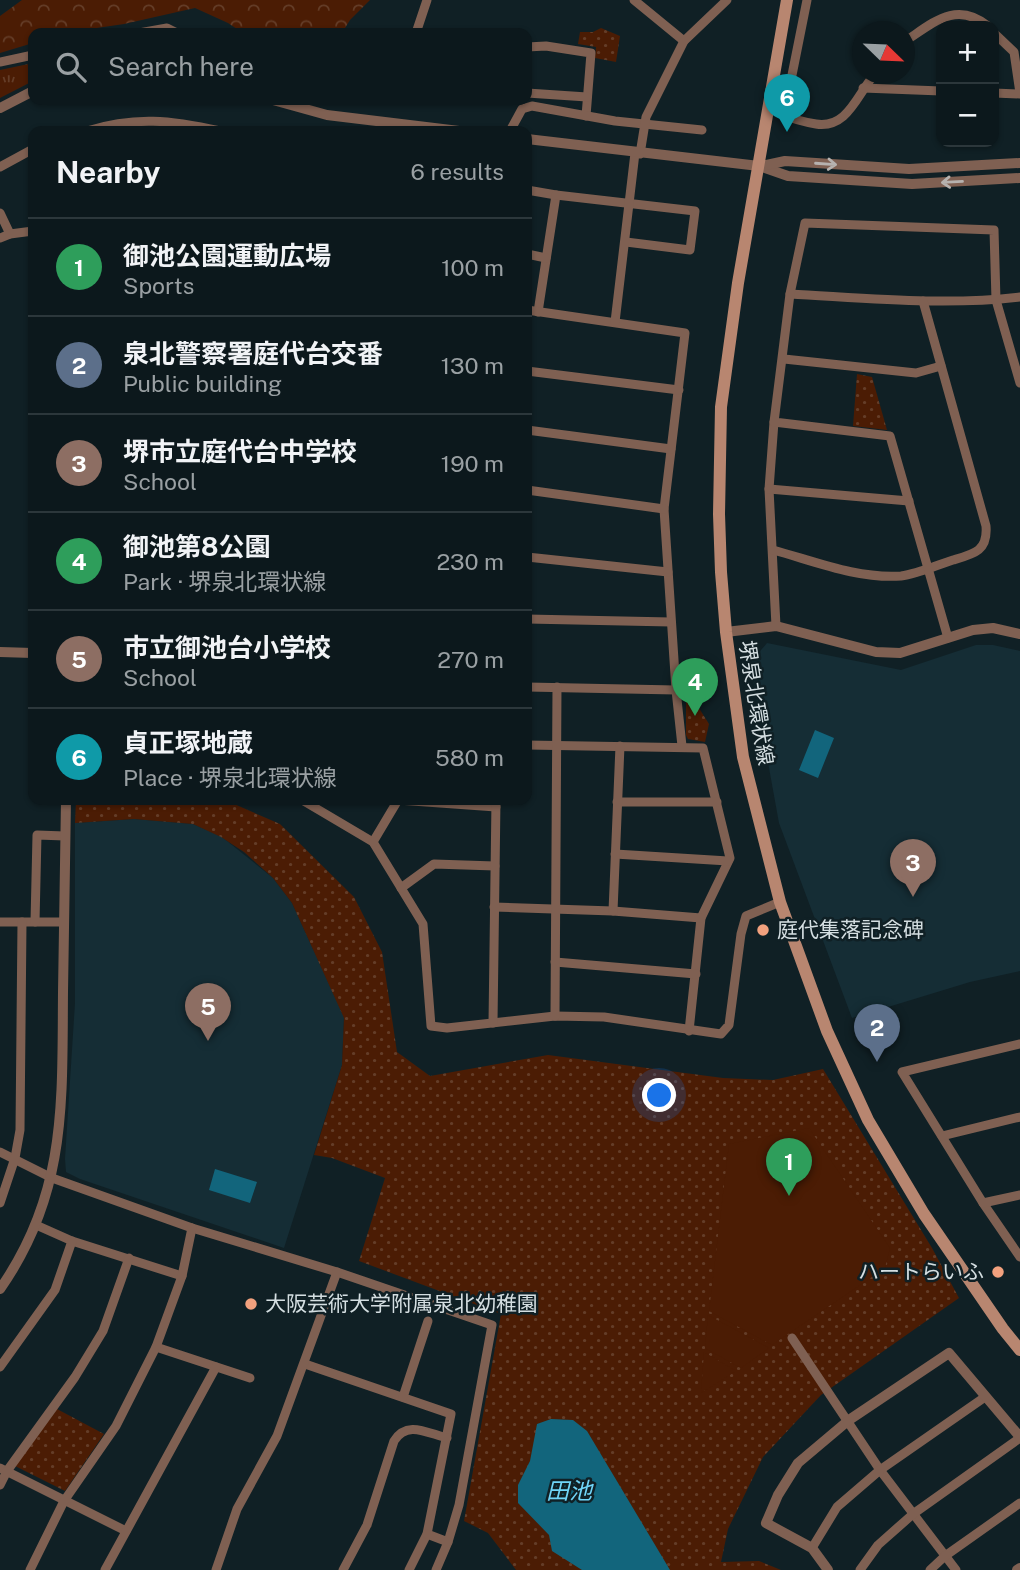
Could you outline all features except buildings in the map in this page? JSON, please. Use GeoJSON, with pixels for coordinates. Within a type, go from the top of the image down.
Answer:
{"type":"FeatureCollection","features":[{"type":"Feature","properties":{"kind":"main road","name":"堺泉北環状線"},"geometry":{"type":"LineString","coordinates":[[787,0],[729,343],[721,407],[719,514],[726,632],[743,757],[780,902],[827,1031],[868,1120],[924,1214],[1020,1350]]}},
{"type":"Feature","properties":{"kind":"street"},"geometry":{"type":"LineString","coordinates":[[419,28],[427,0]]}},
{"type":"Feature","properties":{"kind":"street"},"geometry":{"type":"LineString","coordinates":[[634,0],[684,41]]}},
{"type":"Feature","properties":{"kind":"street"},"geometry":{"type":"LineString","coordinates":[[615,322],[628,202],[645,123],[684,41],[722,8],[727,0]]}},
{"type":"Feature","properties":{"kind":"street"},"geometry":{"type":"LineString","coordinates":[[807,0],[784,115],[796,121],[826,125],[841,120],[866,84]]}},
{"type":"Feature","properties":{"kind":"street"},"geometry":{"type":"LineString","coordinates":[[915,35],[940,18],[953,13],[982,21]]}},
{"type":"Feature","properties":{"kind":"street"},"geometry":{"type":"LineString","coordinates":[[999,38],[1014,52],[1020,93],[999,93]]}},
{"type":"Feature","properties":{"kind":"street"},"geometry":{"type":"LineString","coordinates":[[532,47],[546,46],[590,53],[586,116]]}},
{"type":"Feature","properties":{"kind":"street"},"geometry":{"type":"LineString","coordinates":[[0,62],[28,56]]}},
{"type":"Feature","properties":{"kind":"street"},"geometry":{"type":"LineString","coordinates":[[863,88],[936,91]]}},
{"type":"Feature","properties":{"kind":"street"},"geometry":{"type":"LineString","coordinates":[[532,93],[587,97]]}},
{"type":"Feature","properties":{"kind":"street"},"geometry":{"type":"LineString","coordinates":[[0,108],[28,94]]}},
{"type":"Feature","properties":{"kind":"street"},"geometry":{"type":"LineString","coordinates":[[291,105],[327,115],[388,126]]}},
{"type":"Feature","properties":{"kind":"street"},"geometry":{"type":"LineString","coordinates":[[513,126],[522,109],[527,107],[702,130]]}},
{"type":"Feature","properties":{"kind":"street"},"geometry":{"type":"LineString","coordinates":[[123,126],[160,121],[190,126]]}},
{"type":"Feature","properties":{"kind":"street"},"geometry":{"type":"LineString","coordinates":[[532,140],[759,166],[788,176],[912,184],[1020,178]]}},
{"type":"Feature","properties":{"kind":"street"},"geometry":{"type":"LineString","coordinates":[[0,167],[28,152]]}},
{"type":"Feature","properties":{"kind":"street"},"geometry":{"type":"LineString","coordinates":[[759,166],[785,161],[909,169],[1020,163]]}},
{"type":"Feature","properties":{"kind":"street"},"geometry":{"type":"LineString","coordinates":[[532,191],[695,211],[690,250],[625,242]]}},
{"type":"Feature","properties":{"kind":"street"},"geometry":{"type":"LineString","coordinates":[[538,312],[556,195]]}},
{"type":"Feature","properties":{"kind":"street"},"geometry":{"type":"LineString","coordinates":[[0,213],[10,234]]}},
{"type":"Feature","properties":{"kind":"street"},"geometry":{"type":"LineString","coordinates":[[776,626],[769,489],[774,422],[790,294],[805,223],[994,230],[996,300],[1020,383]]}},
{"type":"Feature","properties":{"kind":"street"},"geometry":{"type":"LineString","coordinates":[[0,238],[28,232]]}},
{"type":"Feature","properties":{"kind":"street"},"geometry":{"type":"LineString","coordinates":[[532,255],[546,258]]}},
{"type":"Feature","properties":{"kind":"street"},"geometry":{"type":"LineString","coordinates":[[790,294],[923,301],[1020,297]]}},
{"type":"Feature","properties":{"kind":"street"},"geometry":{"type":"LineString","coordinates":[[773,550],[861,574],[903,576],[971,555],[982,547],[987,538],[986,526],[923,301]]}},
{"type":"Feature","properties":{"kind":"street"},"geometry":{"type":"LineString","coordinates":[[532,311],[685,333],[664,509],[682,746]]}},
{"type":"Feature","properties":{"kind":"street"},"geometry":{"type":"LineString","coordinates":[[783,359],[916,373],[941,366]]}},
{"type":"Feature","properties":{"kind":"street"},"geometry":{"type":"LineString","coordinates":[[532,372],[679,390]]}},
{"type":"Feature","properties":{"kind":"street"},"geometry":{"type":"LineString","coordinates":[[774,422],[890,436],[948,638]]}},
{"type":"Feature","properties":{"kind":"street"},"geometry":{"type":"LineString","coordinates":[[532,431],[671,449]]}},
{"type":"Feature","properties":{"kind":"street"},"geometry":{"type":"LineString","coordinates":[[769,489],[909,501]]}},
{"type":"Feature","properties":{"kind":"street"},"geometry":{"type":"LineString","coordinates":[[532,491],[664,509]]}},
{"type":"Feature","properties":{"kind":"street"},"geometry":{"type":"LineString","coordinates":[[532,558],[668,572]]}},
{"type":"Feature","properties":{"kind":"street"},"geometry":{"type":"LineString","coordinates":[[532,620],[671,622]]}},
{"type":"Feature","properties":{"kind":"street"},"geometry":{"type":"LineString","coordinates":[[726,632],[776,626],[876,652],[900,653],[973,630],[993,628],[1020,634]]}},
{"type":"Feature","properties":{"kind":"street"},"geometry":{"type":"LineString","coordinates":[[0,652],[28,653]]}},
{"type":"Feature","properties":{"kind":"street"},"geometry":{"type":"LineString","coordinates":[[532,687],[676,690]]}},
{"type":"Feature","properties":{"kind":"street"},"geometry":{"type":"LineString","coordinates":[[555,1016],[559,746],[557,687]]}},
{"type":"Feature","properties":{"kind":"street"},"geometry":{"type":"LineString","coordinates":[[532,745],[704,748],[730,858],[701,918],[689,1031]]}},
{"type":"Feature","properties":{"kind":"street"},"geometry":{"type":"LineString","coordinates":[[613,911],[620,746]]}},
{"type":"Feature","properties":{"kind":"street"},"geometry":{"type":"LineString","coordinates":[[617,802],[717,802]]}},
{"type":"Feature","properties":{"kind":"street"},"geometry":{"type":"LineString","coordinates":[[0,1289],[36,1225],[52,1178],[59,1139],[66,805]]}},
{"type":"Feature","properties":{"kind":"street"},"geometry":{"type":"LineString","coordinates":[[311,805],[373,842],[423,925],[431,1026],[447,1028],[555,1016],[604,1017],[721,1034],[729,1025],[746,916],[780,902]]}},
{"type":"Feature","properties":{"kind":"street"},"geometry":{"type":"LineString","coordinates":[[320,810],[323,805]]}},
{"type":"Feature","properties":{"kind":"street"},"geometry":{"type":"LineString","coordinates":[[373,842],[395,805]]}},
{"type":"Feature","properties":{"kind":"street"},"geometry":{"type":"LineString","coordinates":[[493,1023],[496,805]]}},
{"type":"Feature","properties":{"kind":"street"},"geometry":{"type":"LineString","coordinates":[[35,922],[37,835],[65,836]]}},
{"type":"Feature","properties":{"kind":"street"},"geometry":{"type":"LineString","coordinates":[[615,854],[729,860]]}},
{"type":"Feature","properties":{"kind":"street"},"geometry":{"type":"LineString","coordinates":[[401,888],[434,864],[495,866]]}},
{"type":"Feature","properties":{"kind":"street"},"geometry":{"type":"LineString","coordinates":[[494,908],[613,911],[701,918]]}},
{"type":"Feature","properties":{"kind":"street"},"geometry":{"type":"LineString","coordinates":[[0,922],[64,922]]}},
{"type":"Feature","properties":{"kind":"street"},"geometry":{"type":"LineString","coordinates":[[0,1203],[15,1158],[19,1130],[22,922]]}},
{"type":"Feature","properties":{"kind":"street"},"geometry":{"type":"LineString","coordinates":[[555,962],[696,974]]}},
{"type":"Feature","properties":{"kind":"street"},"geometry":{"type":"LineString","coordinates":[[1020,1044],[902,1072],[983,1203],[1020,1257]]}},
{"type":"Feature","properties":{"kind":"street"},"geometry":{"type":"LineString","coordinates":[[942,1136],[1020,1118]]}},
{"type":"Feature","properties":{"kind":"street"},"geometry":{"type":"LineString","coordinates":[[0,1152],[52,1178],[192,1228],[337,1272],[492,1325],[459,1505],[436,1570]]}},
{"type":"Feature","properties":{"kind":"street"},"geometry":{"type":"LineString","coordinates":[[983,1203],[1020,1195]]}},
{"type":"Feature","properties":{"kind":"street"},"geometry":{"type":"LineString","coordinates":[[36,1225],[72,1241],[182,1276]]}},
{"type":"Feature","properties":{"kind":"street"},"geometry":{"type":"LineString","coordinates":[[30,1570],[64,1501],[116,1426],[156,1347],[182,1276],[192,1228]]}},
{"type":"Feature","properties":{"kind":"street"},"geometry":{"type":"LineString","coordinates":[[0,1367],[55,1290],[72,1241]]}},
{"type":"Feature","properties":{"kind":"street"},"geometry":{"type":"LineString","coordinates":[[0,1485],[3,1469],[75,1377],[103,1331],[129,1258]]}},
{"type":"Feature","properties":{"kind":"street"},"geometry":{"type":"LineString","coordinates":[[216,1570],[237,1509],[277,1436],[337,1272]]}},
{"type":"Feature","properties":{"kind":"street"},"geometry":{"type":"LineString","coordinates":[[403,1397],[428,1321]]}},
{"type":"Feature","properties":{"kind":"street"},"geometry":{"type":"LineString","coordinates":[[792,1338],[880,1470],[956,1570]]}},
{"type":"Feature","properties":{"kind":"street"},"geometry":{"type":"LineString","coordinates":[[156,1347],[250,1378]]}},
{"type":"Feature","properties":{"kind":"street"},"geometry":{"type":"LineString","coordinates":[[828,1570],[812,1548],[766,1523],[778,1495],[799,1463],[849,1420],[949,1353],[1020,1438],[913,1514],[878,1545],[860,1570]]}},
{"type":"Feature","properties":{"kind":"street"},"geometry":{"type":"LineString","coordinates":[[305,1364],[451,1414],[426,1534],[409,1570]]}},
{"type":"Feature","properties":{"kind":"street"},"geometry":{"type":"LineString","coordinates":[[105,1570],[216,1367]]}},
{"type":"Feature","properties":{"kind":"street"},"geometry":{"type":"LineString","coordinates":[[812,1548],[837,1507],[880,1470],[985,1397]]}},
{"type":"Feature","properties":{"kind":"street"},"geometry":{"type":"LineString","coordinates":[[343,1570],[367,1525],[394,1441],[400,1432],[408,1428],[447,1438]]}},
{"type":"Feature","properties":{"kind":"street"},"geometry":{"type":"LineString","coordinates":[[3,1469],[125,1531]]}},
{"type":"Feature","properties":{"kind":"street"},"geometry":{"type":"LineString","coordinates":[[930,1570],[945,1556],[1020,1503]]}},
{"type":"Feature","properties":{"kind":"street"},"geometry":{"type":"LineString","coordinates":[[426,1534],[448,1542]]}},
{"type":"Feature","properties":{"kind":"shaded area"},"geometry":{"type":"Polygon","coordinates":[[[767,643],[901,670],[976,645],[993,645],[1020,651],[1020,971],[970,982],[852,1018],[779,823],[750,663],[767,643]]]}},
{"type":"Feature","properties":{"kind":"shaded area"},"geometry":{"type":"Polygon","coordinates":[[[134,819],[193,824],[222,837],[273,878],[292,903],[344,1017],[342,1065],[284,1248],[66,1172],[75,1003],[75,823],[134,819]]]}},
{"type":"Feature","properties":{"kind":"green space"},"geometry":{"type":"Polygon","coordinates":[[[22,0],[370,0],[345,28],[236,28],[195,8],[97,28],[28,28],[28,45],[0,53],[0,16],[22,0]]]}},
{"type":"Feature","properties":{"kind":"green space"},"geometry":{"type":"Polygon","coordinates":[[[601,28],[620,36],[616,62],[595,58],[596,47],[578,44],[580,32],[593,32],[601,28]]]}},
{"type":"Feature","properties":{"kind":"green space"},"geometry":{"type":"Polygon","coordinates":[[[28,64],[28,84],[0,98],[0,70],[28,64]]]}},
{"type":"Feature","properties":{"kind":"green space"},"geometry":{"type":"Polygon","coordinates":[[[857,374],[872,377],[887,430],[853,426],[857,374]]]}},
{"type":"Feature","properties":{"kind":"green space"},"geometry":{"type":"Polygon","coordinates":[[[686,700],[697,705],[709,724],[705,742],[688,739],[686,735],[686,700]]]}},
{"type":"Feature","properties":{"kind":"green space"},"geometry":{"type":"Polygon","coordinates":[[[76,805],[236,805],[280,824],[354,897],[382,952],[397,1052],[430,1076],[548,1055],[723,1078],[773,1080],[823,1069],[932,1248],[959,1298],[821,1395],[763,1457],[728,1529],[721,1562],[759,1561],[781,1570],[516,1570],[488,1533],[464,1521],[501,1314],[359,1261],[385,1178],[332,1158],[314,1155],[342,1065],[344,1018],[292,903],[273,878],[244,852],[193,824],[134,819],[75,823],[76,805]]]}},
{"type":"Feature","properties":{"kind":"green space"},"geometry":{"type":"Polygon","coordinates":[[[809,1128],[890,1248],[885,1268],[772,1345],[709,1311],[729,1144],[809,1128]]]}},
{"type":"Feature","properties":{"kind":"green space"},"geometry":{"type":"Polygon","coordinates":[[[708,1315],[769,1348],[741,1368],[705,1348],[708,1315]]]}},
{"type":"Feature","properties":{"kind":"green space"},"geometry":{"type":"Polygon","coordinates":[[[704,1352],[736,1371],[701,1393],[704,1352]]]}},
{"type":"Feature","properties":{"kind":"green space"},"geometry":{"type":"Polygon","coordinates":[[[57,1409],[104,1434],[65,1491],[15,1466],[57,1409]]]}},
{"type":"Feature","properties":{"kind":"water"},"geometry":{"type":"Polygon","coordinates":[[[815,730],[834,738],[818,778],[799,770],[815,730]]]}},
{"type":"Feature","properties":{"kind":"water"},"geometry":{"type":"Polygon","coordinates":[[[215,1169],[257,1182],[250,1203],[209,1190],[215,1169]]]}},
{"type":"Feature","properties":{"kind":"water","name":"田池"},"geometry":{"type":"Polygon","coordinates":[[[551,1419],[573,1420],[587,1431],[670,1570],[582,1570],[552,1551],[549,1535],[518,1503],[518,1485],[530,1461],[537,1424],[551,1419]]]}},
{"type":"Feature","properties":{"kind":"place","name":"貞正塚地蔵"},"geometry":{"type":"Point","coordinates":[787,132]}},
{"type":"Feature","properties":{"kind":"place","name":"御池第8公園"},"geometry":{"type":"Point","coordinates":[695,716]}},
{"type":"Feature","properties":{"kind":"place","name":"堺市立庭代台中学校"},"geometry":{"type":"Point","coordinates":[913,897]}},
{"type":"Feature","properties":{"kind":"place","name":"庭代集落記念碑"},"geometry":{"type":"Point","coordinates":[763,930]}},
{"type":"Feature","properties":{"kind":"place","name":"市立御池台小学校"},"geometry":{"type":"Point","coordinates":[208,1041]}},
{"type":"Feature","properties":{"kind":"place","name":"泉北警察署庭代台交番"},"geometry":{"type":"Point","coordinates":[877,1062]}},
{"type":"Feature","properties":{"kind":"place","name":"御池公園運動広場"},"geometry":{"type":"Point","coordinates":[789,1196]}},
{"type":"Feature","properties":{"kind":"place","name":"ハートらいふ"},"geometry":{"type":"Point","coordinates":[998,1272]}},
{"type":"Feature","properties":{"kind":"place","name":"大阪芸術大学附属泉北幼稚園"},"geometry":{"type":"Point","coordinates":[251,1304]}}]}
